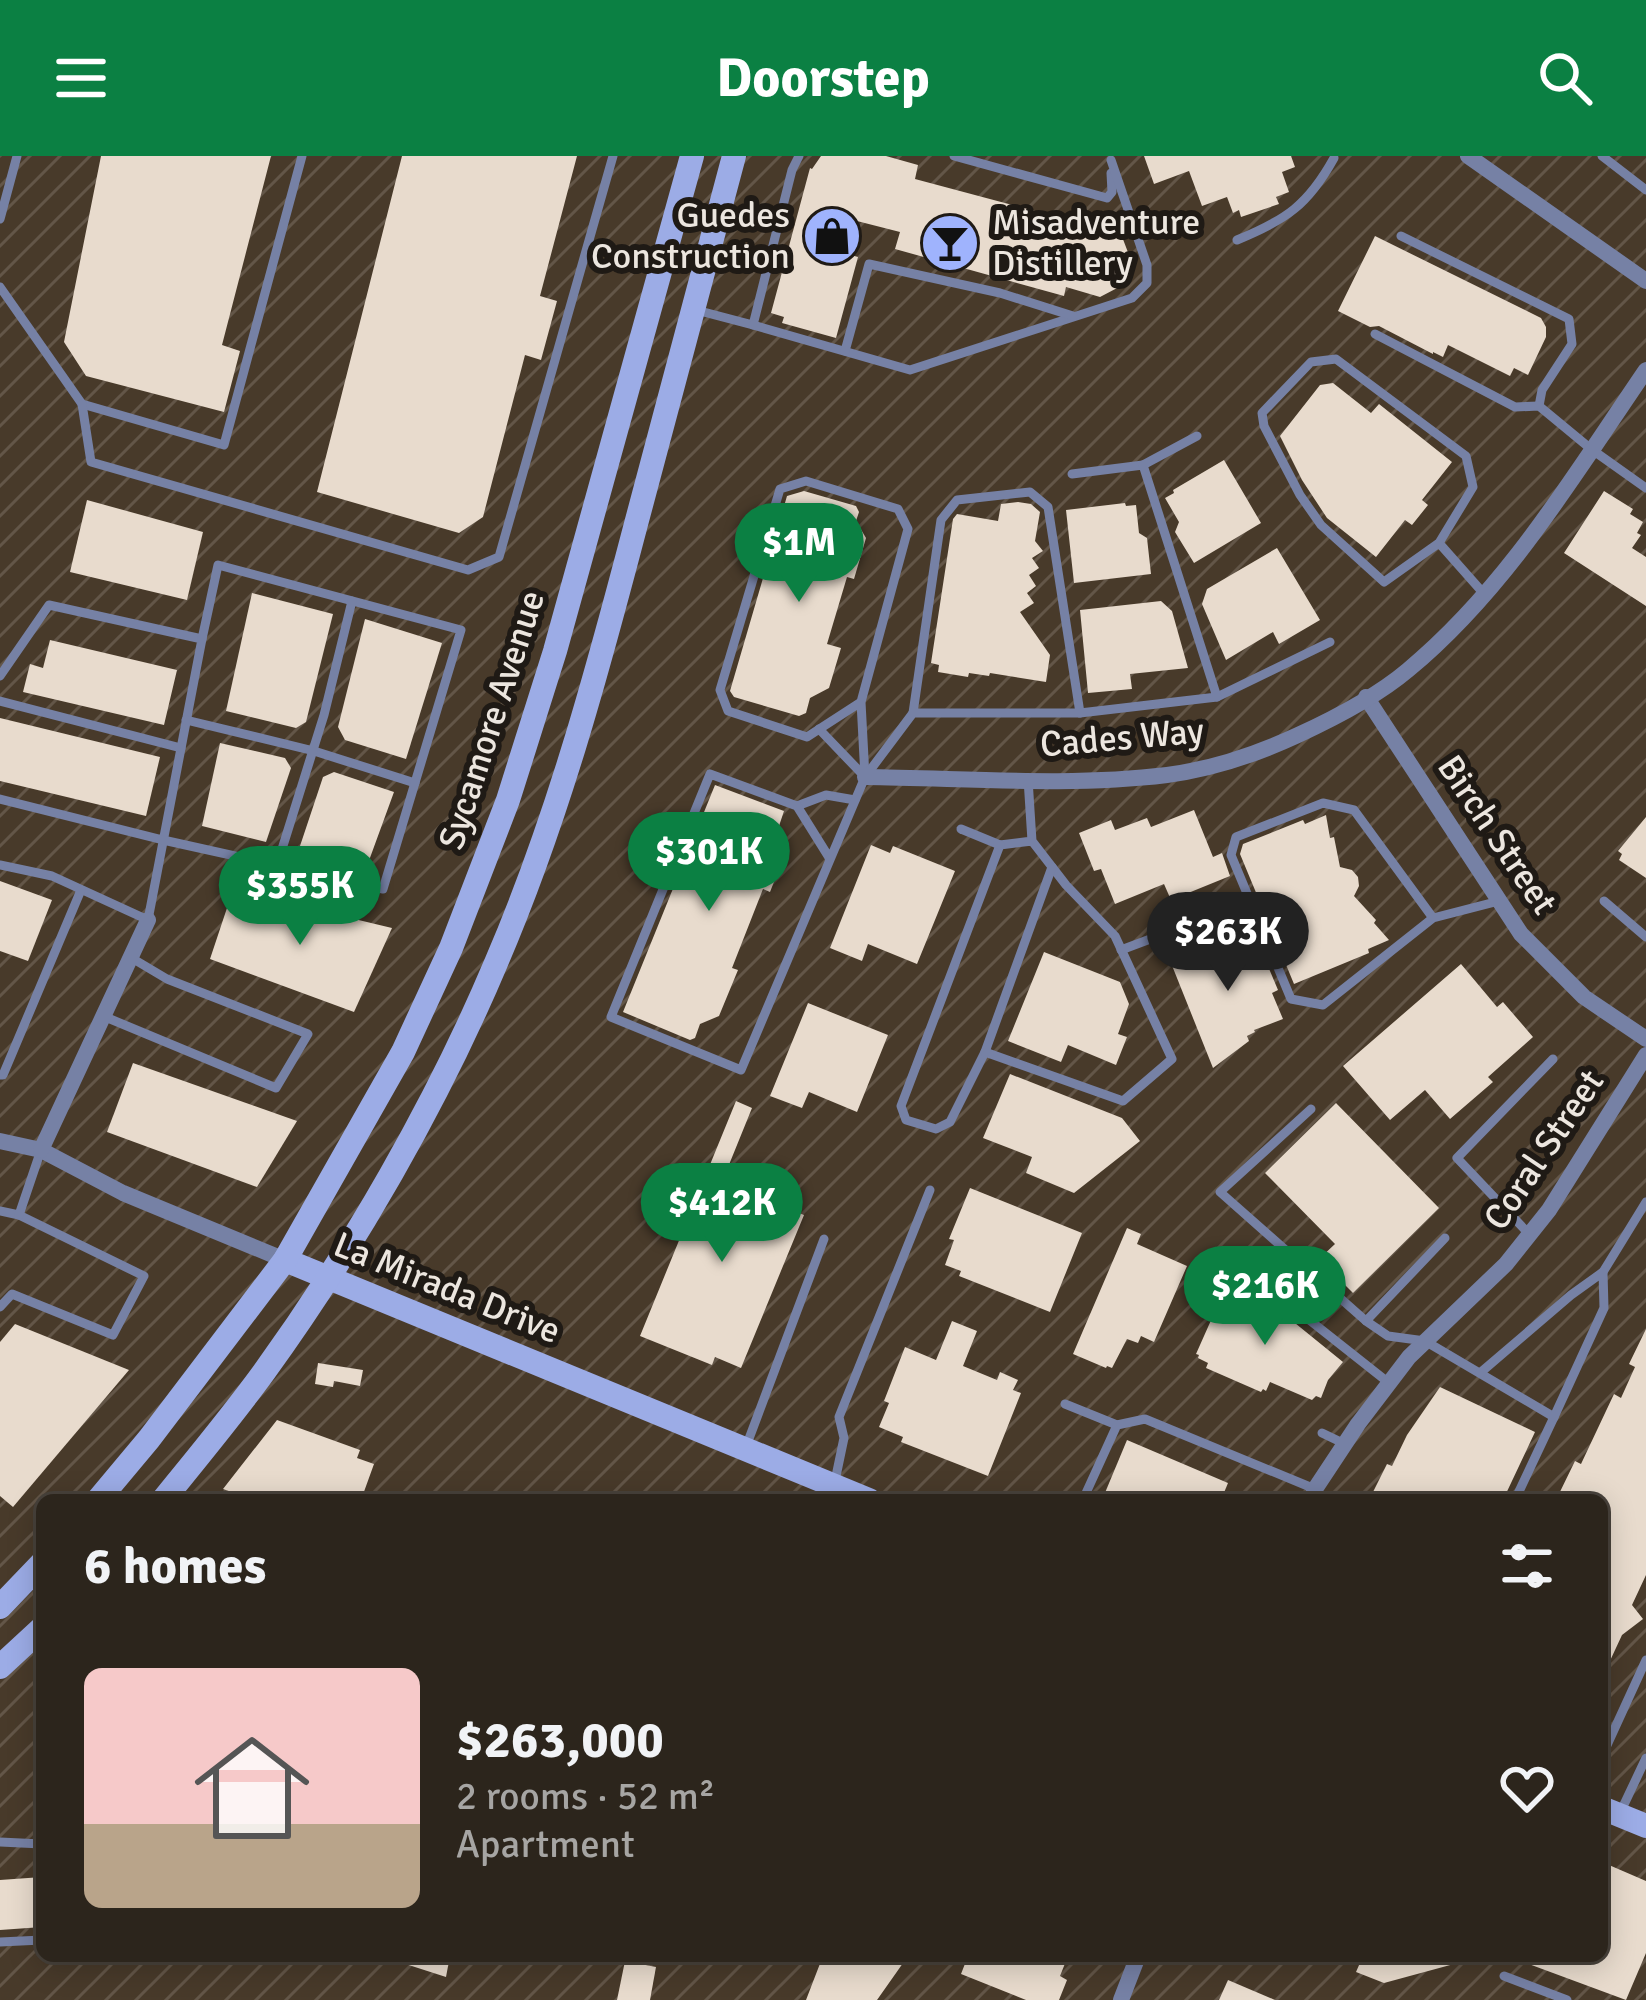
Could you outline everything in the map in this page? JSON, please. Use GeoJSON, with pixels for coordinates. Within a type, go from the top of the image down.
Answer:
{"type":"FeatureCollection","features":[{"type":"Feature","properties":{"kind":"main road","name":"Sycamore Avenue"},"geometry":{"type":"LineString","coordinates":[[103,1494],[285,1260],[403,1052],[452,949],[508,800],[555,651],[692,156]]}},
{"type":"Feature","properties":{"kind":"main road"},"geometry":{"type":"LineString","coordinates":[[168,1494],[263,1373],[327,1279],[447,1068],[496,964],[552,820],[599,665],[734,156]]}},
{"type":"Feature","properties":{"kind":"main road","name":"La Mirada Drive"},"geometry":{"type":"LineString","coordinates":[[285,1260],[854,1494]]}},
{"type":"Feature","properties":{"kind":"main road"},"geometry":{"type":"LineString","coordinates":[[0,1607],[36,1569]]}},
{"type":"Feature","properties":{"kind":"main road"},"geometry":{"type":"LineString","coordinates":[[0,1667],[36,1634]]}},
{"type":"Feature","properties":{"kind":"main road"},"geometry":{"type":"LineString","coordinates":[[1610,1811],[1646,1826]]}},
{"type":"Feature","properties":{"kind":"street"},"geometry":{"type":"LineString","coordinates":[[1468,156],[1646,281]]}},
{"type":"Feature","properties":{"kind":"street","name":"Cades Way"},"geometry":{"type":"LineString","coordinates":[[865,777],[1092,780],[1169,775],[1224,763],[1332,719],[1405,673],[1466,617],[1521,551],[1646,370]]}},
{"type":"Feature","properties":{"kind":"street","name":"Birch Street"},"geometry":{"type":"LineString","coordinates":[[1366,697],[1521,934],[1584,997],[1644,1034]]}},
{"type":"Feature","properties":{"kind":"street"},"geometry":{"type":"LineString","coordinates":[[41,1150],[148,920]]}},
{"type":"Feature","properties":{"kind":"street","name":"Coral Street"},"geometry":{"type":"LineString","coordinates":[[1313,1494],[1409,1357],[1507,1264],[1550,1210],[1646,1055]]}},
{"type":"Feature","properties":{"kind":"street","name":"La Mirada Drive"},"geometry":{"type":"LineString","coordinates":[[0,1141],[41,1150],[123,1193],[285,1260]]}},
{"type":"Feature","properties":{"kind":"street"},"geometry":{"type":"LineString","coordinates":[[1121,2000],[1136,1962]]}},
{"type":"Feature","properties":{"kind":"lane"},"geometry":{"type":"LineString","coordinates":[[0,220],[17,156]]}},
{"type":"Feature","properties":{"kind":"lane"},"geometry":{"type":"LineString","coordinates":[[82,404],[224,445],[302,156]]}},
{"type":"Feature","properties":{"kind":"lane"},"geometry":{"type":"LineString","coordinates":[[0,287],[82,404],[92,462],[469,570],[500,557],[613,156]]}},
{"type":"Feature","properties":{"kind":"lane"},"geometry":{"type":"LineString","coordinates":[[753,325],[799,156]]}},
{"type":"Feature","properties":{"kind":"lane"},"geometry":{"type":"LineString","coordinates":[[954,156],[1107,199],[1112,192],[1110,158]]}},
{"type":"Feature","properties":{"kind":"lane"},"geometry":{"type":"LineString","coordinates":[[1602,156],[1646,190]]}},
{"type":"Feature","properties":{"kind":"lane"},"geometry":{"type":"LineString","coordinates":[[1237,240],[1291,213],[1317,190],[1333,157]]}},
{"type":"Feature","properties":{"kind":"lane"},"geometry":{"type":"LineString","coordinates":[[693,309],[910,370],[1132,298],[1147,283],[1147,265],[1110,158]]}},
{"type":"Feature","properties":{"kind":"lane"},"geometry":{"type":"LineString","coordinates":[[1401,236],[1569,319],[1572,344],[1542,390],[1540,406]]}},
{"type":"Feature","properties":{"kind":"lane"},"geometry":{"type":"LineString","coordinates":[[845,351],[868,264],[1000,293],[1075,316]]}},
{"type":"Feature","properties":{"kind":"lane"},"geometry":{"type":"LineString","coordinates":[[1375,334],[1515,407],[1540,406],[1646,488]]}},
{"type":"Feature","properties":{"kind":"lane"},"geometry":{"type":"LineString","coordinates":[[1336,359],[1466,456],[1473,487],[1439,543],[1384,582],[1321,525],[1300,495],[1264,426],[1262,413],[1311,362],[1336,359]]}},
{"type":"Feature","properties":{"kind":"lane"},"geometry":{"type":"LineString","coordinates":[[1072,474],[1142,466],[1197,436]]}},
{"type":"Feature","properties":{"kind":"lane"},"geometry":{"type":"LineString","coordinates":[[1142,466],[1217,697]]}},
{"type":"Feature","properties":{"kind":"lane"},"geometry":{"type":"LineString","coordinates":[[861,702],[807,736],[728,711],[720,690],[780,489],[806,481],[898,508],[908,529],[861,702],[865,777]]}},
{"type":"Feature","properties":{"kind":"lane"},"geometry":{"type":"LineString","coordinates":[[830,859],[797,806],[710,774],[611,1017],[741,1070],[865,777],[914,713],[940,520],[957,500],[1030,492],[1048,507],[1080,712]]}},
{"type":"Feature","properties":{"kind":"lane"},"geometry":{"type":"LineString","coordinates":[[1439,543],[1485,595]]}},
{"type":"Feature","properties":{"kind":"lane"},"geometry":{"type":"LineString","coordinates":[[0,800],[164,841],[383,889],[461,630],[218,565],[186,720],[164,841],[148,920],[52,876],[0,865]]}},
{"type":"Feature","properties":{"kind":"lane"},"geometry":{"type":"LineString","coordinates":[[277,865],[314,751],[352,601]]}},
{"type":"Feature","properties":{"kind":"lane"},"geometry":{"type":"LineString","coordinates":[[0,676],[49,605],[202,639]]}},
{"type":"Feature","properties":{"kind":"lane"},"geometry":{"type":"LineString","coordinates":[[914,713],[1080,712],[1217,697],[1330,642]]}},
{"type":"Feature","properties":{"kind":"lane"},"geometry":{"type":"LineString","coordinates":[[0,701],[181,748]]}},
{"type":"Feature","properties":{"kind":"lane"},"geometry":{"type":"LineString","coordinates":[[186,720],[314,751],[416,783]]}},
{"type":"Feature","properties":{"kind":"lane"},"geometry":{"type":"LineString","coordinates":[[819,729],[865,777]]}},
{"type":"Feature","properties":{"kind":"lane"},"geometry":{"type":"LineString","coordinates":[[985,1052],[1123,1101],[1172,1059],[1114,936],[1033,842],[1028,779]]}},
{"type":"Feature","properties":{"kind":"lane"},"geometry":{"type":"LineString","coordinates":[[797,806],[826,795],[855,800]]}},
{"type":"Feature","properties":{"kind":"lane"},"geometry":{"type":"LineString","coordinates":[[1433,918],[1354,810],[1323,803],[1236,837],[1231,855],[1291,999],[1323,1005],[1433,918],[1499,901]]}},
{"type":"Feature","properties":{"kind":"lane"},"geometry":{"type":"LineString","coordinates":[[962,829],[1000,845],[1033,842]]}},
{"type":"Feature","properties":{"kind":"lane"},"geometry":{"type":"LineString","coordinates":[[1000,845],[901,1106],[906,1120],[936,1129],[950,1122],[985,1052],[1052,867]]}},
{"type":"Feature","properties":{"kind":"lane"},"geometry":{"type":"LineString","coordinates":[[0,1075],[81,890]]}},
{"type":"Feature","properties":{"kind":"lane"},"geometry":{"type":"LineString","coordinates":[[1604,901],[1646,937]]}},
{"type":"Feature","properties":{"kind":"lane"},"geometry":{"type":"LineString","coordinates":[[1121,950],[1230,909]]}},
{"type":"Feature","properties":{"kind":"lane"},"geometry":{"type":"LineString","coordinates":[[103,1016],[276,1088],[308,1034],[167,979],[130,957]]}},
{"type":"Feature","properties":{"kind":"lane"},"geometry":{"type":"LineString","coordinates":[[1529,1234],[1456,1158],[1553,1059]]}},
{"type":"Feature","properties":{"kind":"lane"},"geometry":{"type":"LineString","coordinates":[[1311,1109],[1220,1192],[1388,1336],[1426,1341],[1554,1417]]}},
{"type":"Feature","properties":{"kind":"lane"},"geometry":{"type":"LineString","coordinates":[[19,1214],[41,1150]]}},
{"type":"Feature","properties":{"kind":"lane"},"geometry":{"type":"LineString","coordinates":[[834,1486],[844,1438],[839,1417],[930,1190]]}},
{"type":"Feature","properties":{"kind":"lane"},"geometry":{"type":"LineString","coordinates":[[1480,1373],[1603,1272],[1646,1202]]}},
{"type":"Feature","properties":{"kind":"lane"},"geometry":{"type":"LineString","coordinates":[[0,1211],[19,1214],[144,1276],[112,1335],[12,1294],[0,1306]]}},
{"type":"Feature","properties":{"kind":"lane"},"geometry":{"type":"LineString","coordinates":[[1366,1321],[1445,1238]]}},
{"type":"Feature","properties":{"kind":"lane"},"geometry":{"type":"LineString","coordinates":[[745,1450],[824,1239]]}},
{"type":"Feature","properties":{"kind":"lane"},"geometry":{"type":"LineString","coordinates":[[1519,1494],[1604,1308],[1603,1272]]}},
{"type":"Feature","properties":{"kind":"lane"},"geometry":{"type":"LineString","coordinates":[[1238,1276],[1279,1296],[1389,1383]]}},
{"type":"Feature","properties":{"kind":"lane"},"geometry":{"type":"LineString","coordinates":[[1065,1404],[1118,1425],[1145,1419],[1313,1494]]}},
{"type":"Feature","properties":{"kind":"lane"},"geometry":{"type":"LineString","coordinates":[[1086,1492],[1118,1425]]}},
{"type":"Feature","properties":{"kind":"lane"},"geometry":{"type":"LineString","coordinates":[[1322,1433],[1345,1444]]}},
{"type":"Feature","properties":{"kind":"lane"},"geometry":{"type":"LineString","coordinates":[[1608,1743],[1646,1660]]}},
{"type":"Feature","properties":{"kind":"lane"},"geometry":{"type":"LineString","coordinates":[[1610,1811],[1646,1758]]}},
{"type":"Feature","properties":{"kind":"lane"},"geometry":{"type":"LineString","coordinates":[[0,1842],[36,1844]]}},
{"type":"Feature","properties":{"kind":"lane"},"geometry":{"type":"LineString","coordinates":[[0,1942],[36,1940]]}},
{"type":"Feature","properties":{"kind":"lane"},"geometry":{"type":"LineString","coordinates":[[1504,1976],[1567,2000]]}},
{"type":"Feature","properties":{"kind":"shaded area"},"geometry":{"type":"Polygon","coordinates":[[[0,156],[1646,156],[1646,2000],[0,2000],[0,156]]]}},
{"type":"Feature","properties":{"kind":"building"},"geometry":{"type":"Polygon","coordinates":[[[101,156],[271,156],[222,345],[240,351],[224,412],[86,376],[64,342],[101,156]]]}},
{"type":"Feature","properties":{"kind":"building"},"geometry":{"type":"Polygon","coordinates":[[[402,156],[577,156],[540,296],[557,301],[541,360],[525,355],[483,517],[459,533],[317,492],[402,156]]]}},
{"type":"Feature","properties":{"kind":"building"},"geometry":{"type":"Polygon","coordinates":[[[821,156],[886,156],[918,165],[915,179],[1121,234],[1129,255],[1121,286],[1100,297],[1066,287],[1064,296],[895,249],[900,232],[853,220],[844,253],[858,257],[836,338],[782,323],[784,317],[771,313],[810,168],[821,156]]]}},
{"type":"Feature","properties":{"kind":"building"},"geometry":{"type":"Polygon","coordinates":[[[1144,156],[1291,156],[1295,167],[1282,172],[1289,192],[1276,197],[1279,204],[1241,217],[1239,210],[1233,213],[1227,197],[1202,206],[1189,171],[1154,184],[1144,156]]]}},
{"type":"Feature","properties":{"kind":"building"},"geometry":{"type":"Polygon","coordinates":[[[1375,236],[1541,318],[1546,337],[1528,375],[1514,368],[1510,376],[1448,345],[1443,357],[1433,354],[1338,311],[1375,236]]]}},
{"type":"Feature","properties":{"kind":"building"},"geometry":{"type":"Polygon","coordinates":[[[1333,383],[1371,413],[1379,404],[1452,462],[1422,500],[1428,505],[1412,525],[1405,520],[1376,557],[1327,518],[1280,436],[1320,385],[1333,383]]]}},
{"type":"Feature","properties":{"kind":"building"},"geometry":{"type":"Polygon","coordinates":[[[1224,460],[1261,523],[1194,563],[1175,532],[1179,522],[1165,498],[1224,460]]]}},
{"type":"Feature","properties":{"kind":"building"},"geometry":{"type":"Polygon","coordinates":[[[804,491],[856,506],[856,521],[866,538],[854,579],[847,577],[827,644],[841,648],[829,688],[810,698],[806,713],[799,716],[734,697],[730,691],[787,496],[804,491]]]}},
{"type":"Feature","properties":{"kind":"building"},"geometry":{"type":"Polygon","coordinates":[[[1604,491],[1633,509],[1630,514],[1643,522],[1632,548],[1646,557],[1646,606],[1564,553],[1604,491]]]}},
{"type":"Feature","properties":{"kind":"building"},"geometry":{"type":"Polygon","coordinates":[[[87,500],[203,532],[187,600],[70,572],[87,500]]]}},
{"type":"Feature","properties":{"kind":"building"},"geometry":{"type":"Polygon","coordinates":[[[1018,502],[1040,512],[1035,541],[1043,551],[1032,558],[1039,568],[1029,575],[1036,586],[1027,593],[1034,603],[1020,612],[1050,655],[1046,682],[990,673],[969,673],[968,677],[938,672],[939,665],[931,663],[953,519],[957,514],[998,521],[1001,504],[1018,502]]]}},
{"type":"Feature","properties":{"kind":"building"},"geometry":{"type":"Polygon","coordinates":[[[1136,505],[1139,533],[1147,538],[1151,574],[1074,583],[1066,510],[1136,505]]]}},
{"type":"Feature","properties":{"kind":"building"},"geometry":{"type":"Polygon","coordinates":[[[1277,548],[1320,620],[1279,644],[1273,632],[1226,660],[1202,604],[1207,589],[1277,548]]]}},
{"type":"Feature","properties":{"kind":"building"},"geometry":{"type":"Polygon","coordinates":[[[252,593],[333,614],[306,722],[296,728],[226,711],[252,593]]]}},
{"type":"Feature","properties":{"kind":"building"},"geometry":{"type":"Polygon","coordinates":[[[1161,601],[1172,611],[1188,668],[1130,674],[1132,689],[1088,693],[1080,610],[1161,601]]]}},
{"type":"Feature","properties":{"kind":"building"},"geometry":{"type":"Polygon","coordinates":[[[365,619],[442,643],[406,759],[345,740],[338,727],[365,619]]]}},
{"type":"Feature","properties":{"kind":"building"},"geometry":{"type":"Polygon","coordinates":[[[50,640],[177,670],[164,725],[23,692],[30,664],[43,668],[50,640]]]}},
{"type":"Feature","properties":{"kind":"building"},"geometry":{"type":"Polygon","coordinates":[[[0,718],[160,757],[146,816],[0,781],[0,718]]]}},
{"type":"Feature","properties":{"kind":"building"},"geometry":{"type":"Polygon","coordinates":[[[220,743],[285,758],[291,768],[266,842],[202,826],[220,743]]]}},
{"type":"Feature","properties":{"kind":"building"},"geometry":{"type":"Polygon","coordinates":[[[334,772],[394,792],[367,866],[299,849],[323,777],[334,772]]]}},
{"type":"Feature","properties":{"kind":"building"},"geometry":{"type":"Polygon","coordinates":[[[715,785],[784,811],[779,826],[788,846],[770,892],[763,889],[719,1016],[700,1024],[690,1040],[623,1012],[715,785]]]}},
{"type":"Feature","properties":{"kind":"building"},"geometry":{"type":"Polygon","coordinates":[[[1194,810],[1213,857],[1222,853],[1230,876],[1171,900],[1164,884],[1115,904],[1101,869],[1094,871],[1079,833],[1111,820],[1115,830],[1147,818],[1151,827],[1194,810]]]}},
{"type":"Feature","properties":{"kind":"building"},"geometry":{"type":"Polygon","coordinates":[[[1326,815],[1340,867],[1358,877],[1354,896],[1389,940],[1294,984],[1240,854],[1243,844],[1326,815]]]}},
{"type":"Feature","properties":{"kind":"building"},"geometry":{"type":"Polygon","coordinates":[[[1646,817],[1646,878],[1619,860],[1622,854],[1618,851],[1646,817]]]}},
{"type":"Feature","properties":{"kind":"building"},"geometry":{"type":"Polygon","coordinates":[[[871,845],[890,853],[893,846],[955,871],[917,964],[868,944],[862,961],[830,948],[871,845]]]}},
{"type":"Feature","properties":{"kind":"building"},"geometry":{"type":"Polygon","coordinates":[[[0,881],[52,900],[28,961],[0,951],[0,881]]]}},
{"type":"Feature","properties":{"kind":"building"},"geometry":{"type":"Polygon","coordinates":[[[233,890],[392,928],[354,1012],[210,959],[233,890]]]}},
{"type":"Feature","properties":{"kind":"building"},"geometry":{"type":"Polygon","coordinates":[[[1253,931],[1278,990],[1272,993],[1283,1019],[1254,1030],[1247,1036],[1249,1041],[1213,1068],[1171,963],[1253,931]]]}},
{"type":"Feature","properties":{"kind":"building"},"geometry":{"type":"Polygon","coordinates":[[[1044,952],[1120,982],[1129,1004],[1118,1034],[1127,1037],[1116,1065],[1068,1045],[1061,1062],[1008,1041],[1044,952]]]}},
{"type":"Feature","properties":{"kind":"building"},"geometry":{"type":"Polygon","coordinates":[[[1461,964],[1497,1007],[1503,1002],[1533,1037],[1488,1077],[1493,1082],[1450,1119],[1425,1090],[1390,1120],[1343,1066],[1461,964]]]}},
{"type":"Feature","properties":{"kind":"building"},"geometry":{"type":"Polygon","coordinates":[[[808,1003],[888,1035],[857,1112],[809,1092],[802,1108],[770,1096],[808,1003]]]}},
{"type":"Feature","properties":{"kind":"building"},"geometry":{"type":"Polygon","coordinates":[[[133,1063],[297,1121],[257,1187],[107,1132],[133,1063]]]}},
{"type":"Feature","properties":{"kind":"building"},"geometry":{"type":"Polygon","coordinates":[[[1010,1074],[1122,1118],[1140,1141],[1074,1193],[1026,1173],[1032,1157],[983,1138],[1010,1074]]]}},
{"type":"Feature","properties":{"kind":"building"},"geometry":{"type":"Polygon","coordinates":[[[736,1101],[752,1108],[722,1182],[804,1215],[741,1368],[715,1357],[712,1365],[640,1336],[736,1101]]]}},
{"type":"Feature","properties":{"kind":"building"},"geometry":{"type":"Polygon","coordinates":[[[1336,1103],[1439,1208],[1353,1293],[1319,1259],[1335,1244],[1265,1173],[1336,1103]]]}},
{"type":"Feature","properties":{"kind":"building"},"geometry":{"type":"Polygon","coordinates":[[[970,1188],[1082,1233],[1050,1312],[959,1276],[961,1271],[945,1265],[954,1240],[949,1239],[970,1188]]]}},
{"type":"Feature","properties":{"kind":"building"},"geometry":{"type":"Polygon","coordinates":[[[1127,1228],[1141,1234],[1137,1244],[1187,1266],[1154,1342],[1141,1336],[1138,1343],[1127,1339],[1112,1368],[1106,1368],[1073,1354],[1127,1228]]]}},
{"type":"Feature","properties":{"kind":"building"},"geometry":{"type":"Polygon","coordinates":[[[1233,1287],[1274,1306],[1343,1362],[1321,1398],[1312,1400],[1270,1382],[1261,1392],[1206,1368],[1208,1363],[1198,1358],[1224,1291],[1233,1287]]]}},
{"type":"Feature","properties":{"kind":"building"},"geometry":{"type":"Polygon","coordinates":[[[952,1321],[977,1331],[963,1366],[997,1380],[1000,1372],[1018,1380],[1013,1390],[1021,1393],[988,1476],[901,1442],[903,1437],[879,1427],[905,1347],[936,1360],[952,1321]]]}},
{"type":"Feature","properties":{"kind":"building"},"geometry":{"type":"Polygon","coordinates":[[[15,1324],[129,1370],[13,1507],[0,1496],[0,1342],[15,1324]]]}},
{"type":"Feature","properties":{"kind":"building"},"geometry":{"type":"Polygon","coordinates":[[[1646,1329],[1646,1575],[1632,1605],[1643,1619],[1622,1635],[1608,1665],[1608,1494],[1559,1494],[1575,1461],[1581,1464],[1614,1394],[1621,1398],[1635,1367],[1629,1364],[1646,1329]]]}},
{"type":"Feature","properties":{"kind":"building"},"geometry":{"type":"Polygon","coordinates":[[[318,1363],[363,1370],[360,1386],[334,1381],[333,1387],[315,1384],[318,1363]]]}},
{"type":"Feature","properties":{"kind":"building"},"geometry":{"type":"Polygon","coordinates":[[[1440,1387],[1535,1432],[1506,1494],[1372,1494],[1440,1387]]]}},
{"type":"Feature","properties":{"kind":"building"},"geometry":{"type":"Polygon","coordinates":[[[277,1420],[360,1450],[357,1458],[374,1464],[363,1494],[237,1494],[223,1489],[277,1420]]]}},
{"type":"Feature","properties":{"kind":"building"},"geometry":{"type":"Polygon","coordinates":[[[1127,1440],[1228,1483],[1223,1494],[1104,1494],[1127,1440]]]}},
{"type":"Feature","properties":{"kind":"building"},"geometry":{"type":"Polygon","coordinates":[[[1608,1865],[1646,1881],[1646,1953],[1626,2000],[1523,1962],[1608,1962],[1608,1865]]]}},
{"type":"Feature","properties":{"kind":"building"},"geometry":{"type":"Polygon","coordinates":[[[36,1877],[36,1927],[0,1930],[0,1880],[36,1877]]]}},
{"type":"Feature","properties":{"kind":"building"},"geometry":{"type":"Polygon","coordinates":[[[399,1962],[449,1962],[446,1977],[399,1962]]]}},
{"type":"Feature","properties":{"kind":"building"},"geometry":{"type":"Polygon","coordinates":[[[625,1962],[656,1967],[650,2000],[617,2000],[625,1962]]]}},
{"type":"Feature","properties":{"kind":"building"},"geometry":{"type":"Polygon","coordinates":[[[821,1962],[904,1962],[877,2000],[806,2000],[821,1962]]]}},
{"type":"Feature","properties":{"kind":"building"},"geometry":{"type":"Polygon","coordinates":[[[966,1962],[1066,1962],[1060,1976],[1067,1980],[1059,2000],[1026,2000],[961,1974],[966,1962]]]}},
{"type":"Feature","properties":{"kind":"building"},"geometry":{"type":"Polygon","coordinates":[[[1360,1962],[1461,1962],[1384,1983],[1356,1972],[1360,1962]]]}},
{"type":"Feature","properties":{"kind":"building"},"geometry":{"type":"Polygon","coordinates":[[[1228,1980],[1275,2000],[1219,2000],[1228,1980]]]}},
{"type":"Feature","properties":{"kind":"place","name":"Guedes Construction"},"geometry":{"type":"Point","coordinates":[832,236]}},
{"type":"Feature","properties":{"kind":"place","name":"Misadventure Distillery"},"geometry":{"type":"Point","coordinates":[950,243]}}]}
